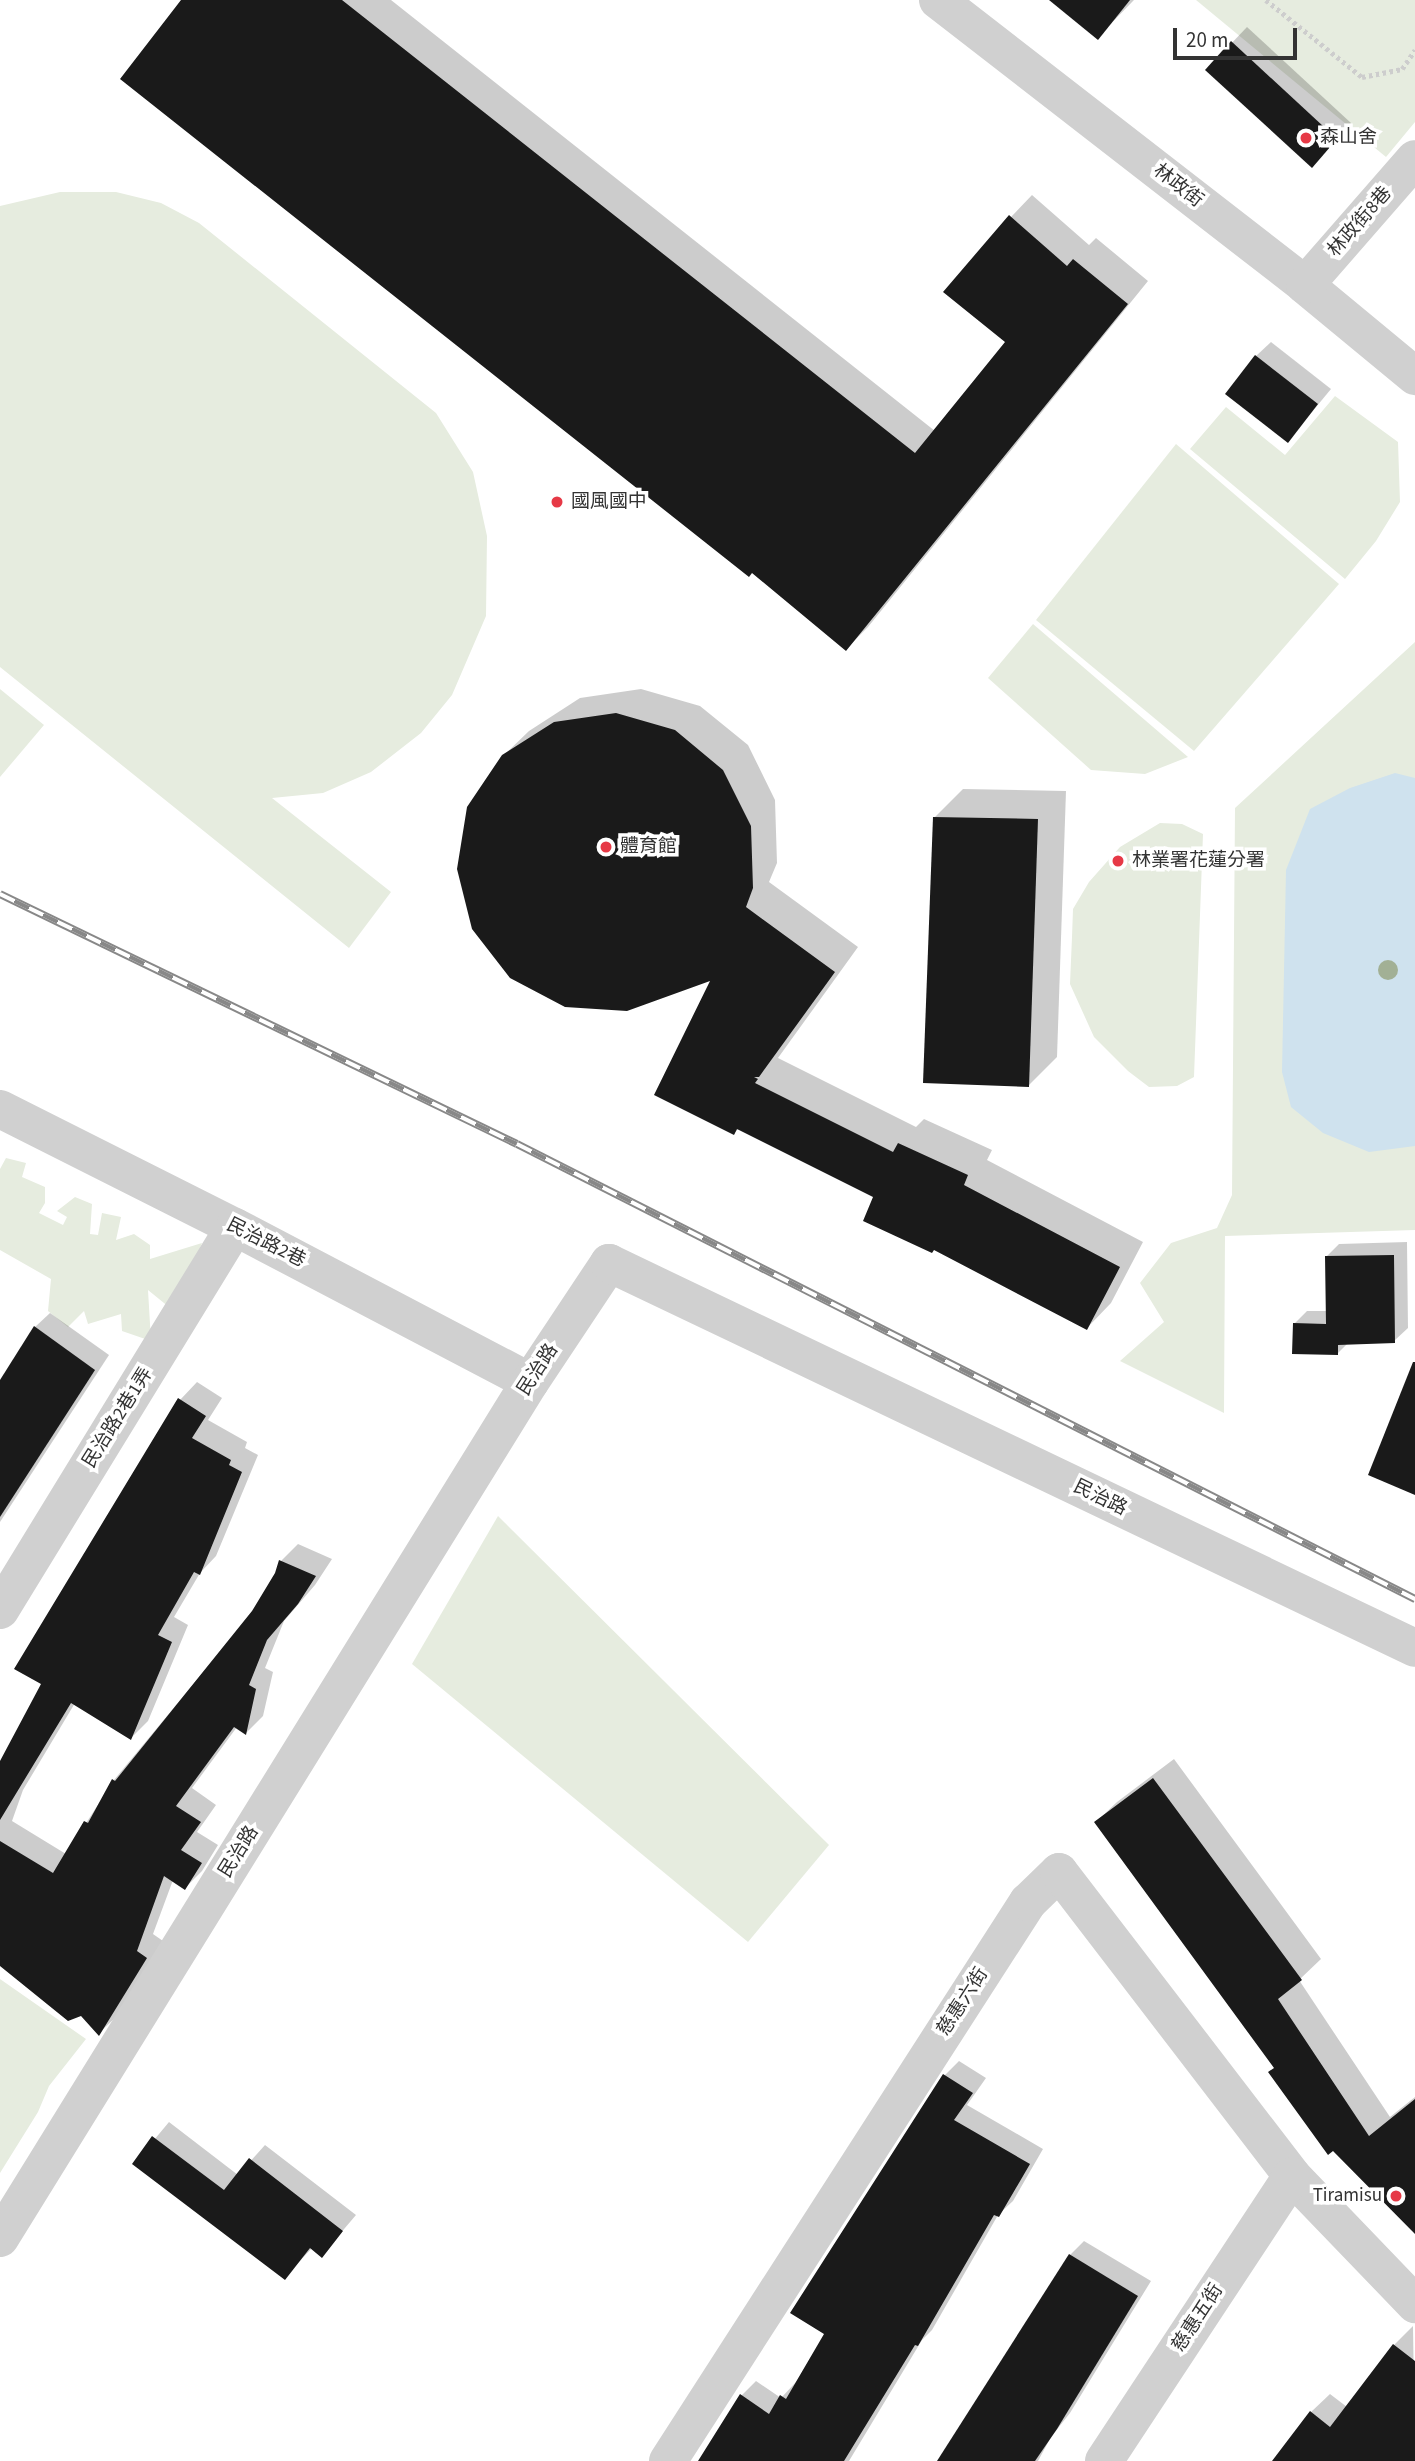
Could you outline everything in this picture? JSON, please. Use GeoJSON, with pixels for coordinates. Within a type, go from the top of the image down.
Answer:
{"type":"FeatureCollection","features":[{"type":"Feature","properties":{"kind":"street","name":"林政街"},"geometry":{"type":"LineString","coordinates":[[938,0],[1305,285],[1415,376]]}},
{"type":"Feature","properties":{"kind":"street","name":"林政街8巷"},"geometry":{"type":"LineString","coordinates":[[1305,285],[1415,159]]}},
{"type":"Feature","properties":{"kind":"street","name":"民治路2巷"},"geometry":{"type":"LineString","coordinates":[[0,1109],[235,1227],[530,1382]]}},
{"type":"Feature","properties":{"kind":"street","name":"民治路2巷1弄"},"geometry":{"type":"LineString","coordinates":[[0,1610],[235,1227]]}},
{"type":"Feature","properties":{"kind":"street","name":"民治路"},"geometry":{"type":"LineString","coordinates":[[0,2238],[530,1382],[609,1263],[1415,1648]]}},
{"type":"Feature","properties":{"kind":"street","name":"慈惠六街"},"geometry":{"type":"LineString","coordinates":[[668,2461],[1028,1902],[1059,1872],[1292,2176]]}},
{"type":"Feature","properties":{"kind":"street"},"geometry":{"type":"LineString","coordinates":[[1292,2176],[1415,2304]]}},
{"type":"Feature","properties":{"kind":"street","name":"慈惠五街"},"geometry":{"type":"LineString","coordinates":[[1104,2461],[1292,2176]]}},
{"type":"Feature","properties":{"kind":"path"},"geometry":{"type":"LineString","coordinates":[[1266,0],[1362,77],[1402,69],[1415,50]]}},
{"type":"Feature","properties":{"kind":"shaded area"},"geometry":{"type":"Polygon","coordinates":[[[1196,0],[1415,0],[1415,122],[1386,157],[1196,0]]]}},
{"type":"Feature","properties":{"kind":"shaded area"},"geometry":{"type":"Polygon","coordinates":[[[60,192],[116,192],[161,203],[199,223],[436,413],[473,472],[487,536],[486,616],[452,695],[421,733],[371,772],[323,793],[272,798],[391,892],[349,948],[0,667],[0,206],[60,192]]]}},
{"type":"Feature","properties":{"kind":"shaded area"},"geometry":{"type":"Polygon","coordinates":[[[1335,396],[1398,442],[1400,502],[1376,541],[1345,579],[1190,449],[1226,407],[1285,455],[1335,396]]]}},
{"type":"Feature","properties":{"kind":"shaded area"},"geometry":{"type":"Polygon","coordinates":[[[1176,444],[1339,584],[1194,751],[1036,620],[1176,444]]]}},
{"type":"Feature","properties":{"kind":"shaded area"},"geometry":{"type":"Polygon","coordinates":[[[1033,624],[1188,757],[1145,774],[1091,770],[988,678],[1033,624]]]}},
{"type":"Feature","properties":{"kind":"shaded area"},"geometry":{"type":"Polygon","coordinates":[[[1415,642],[1415,1230],[1225,1236],[1224,1413],[1120,1361],[1164,1322],[1140,1283],[1171,1243],[1217,1228],[1232,1195],[1235,808],[1415,642]]]}},
{"type":"Feature","properties":{"kind":"shaded area"},"geometry":{"type":"Polygon","coordinates":[[[0,689],[44,725],[0,777],[0,689]]]}},
{"type":"Feature","properties":{"kind":"shaded area"},"geometry":{"type":"Polygon","coordinates":[[[1160,823],[1182,824],[1203,834],[1194,1077],[1177,1086],[1149,1087],[1128,1071],[1094,1037],[1070,984],[1073,909],[1089,882],[1120,847],[1160,823]]]}},
{"type":"Feature","properties":{"kind":"shaded area"},"geometry":{"type":"Polygon","coordinates":[[[6,1158],[26,1163],[22,1177],[45,1187],[45,1203],[39,1213],[63,1225],[67,1217],[57,1211],[75,1197],[92,1204],[90,1234],[98,1235],[102,1213],[121,1217],[116,1240],[134,1234],[150,1245],[150,1259],[202,1243],[175,1312],[148,1290],[151,1341],[122,1331],[121,1314],[88,1324],[84,1311],[68,1327],[48,1311],[51,1279],[0,1250],[0,1169],[6,1158]]]}},
{"type":"Feature","properties":{"kind":"shaded area"},"geometry":{"type":"Polygon","coordinates":[[[498,1516],[829,1845],[748,1942],[412,1664],[498,1516]]]}},
{"type":"Feature","properties":{"kind":"shaded area"},"geometry":{"type":"Polygon","coordinates":[[[0,1979],[86,2039],[49,2086],[38,2112],[0,2173],[0,1979]]]}},
{"type":"Feature","properties":{"kind":"water"},"geometry":{"type":"Polygon","coordinates":[[[1395,773],[1415,778],[1415,1146],[1369,1152],[1323,1133],[1291,1107],[1282,1072],[1286,870],[1310,809],[1350,788],[1395,773]]]}},
{"type":"Feature","properties":{"kind":"building"},"geometry":{"type":"Polygon","coordinates":[[[181,0],[342,0],[915,453],[1005,342],[943,292],[1009,215],[1067,266],[1073,259],[1128,304],[846,651],[752,573],[749,577],[120,79],[181,0]]]}},
{"type":"Feature","properties":{"kind":"building"},"geometry":{"type":"Polygon","coordinates":[[[1049,0],[1130,0],[1098,40],[1049,0]]]}},
{"type":"Feature","properties":{"kind":"building"},"geometry":{"type":"Polygon","coordinates":[[[1231,41],[1337,139],[1312,168],[1205,70],[1231,41]]]}},
{"type":"Feature","properties":{"kind":"building"},"geometry":{"type":"Polygon","coordinates":[[[1255,355],[1318,404],[1288,443],[1225,394],[1255,355]]]}},
{"type":"Feature","properties":{"kind":"building"},"geometry":{"type":"Polygon","coordinates":[[[616,713],[675,730],[723,770],[751,826],[753,888],[746,907],[835,972],[759,1077],[754,1077],[758,1079],[755,1083],[893,1152],[898,1143],[968,1175],[964,1185],[1120,1267],[1087,1330],[934,1250],[932,1253],[863,1221],[873,1197],[737,1129],[734,1135],[654,1095],[710,981],[627,1011],[565,1007],[510,978],[472,929],[457,869],[467,807],[502,755],[554,722],[616,713]]]}},
{"type":"Feature","properties":{"kind":"building"},"geometry":{"type":"Polygon","coordinates":[[[933,817],[1038,819],[1029,1087],[923,1083],[933,817]]]}},
{"type":"Feature","properties":{"kind":"building"},"geometry":{"type":"Polygon","coordinates":[[[1394,1255],[1395,1343],[1338,1345],[1338,1355],[1292,1354],[1293,1323],[1326,1324],[1325,1256],[1394,1255]]]}},
{"type":"Feature","properties":{"kind":"building"},"geometry":{"type":"Polygon","coordinates":[[[34,1326],[95,1370],[0,1517],[0,1380],[34,1326]]]}},
{"type":"Feature","properties":{"kind":"building"},"geometry":{"type":"Polygon","coordinates":[[[1415,1362],[1415,1495],[1368,1475],[1415,1362]]]}},
{"type":"Feature","properties":{"kind":"building"},"geometry":{"type":"Polygon","coordinates":[[[178,1398],[206,1416],[192,1438],[231,1460],[229,1465],[242,1472],[200,1575],[194,1572],[158,1635],[172,1642],[131,1740],[71,1703],[0,1820],[0,1761],[41,1684],[14,1669],[178,1398]]]}},
{"type":"Feature","properties":{"kind":"building"},"geometry":{"type":"Polygon","coordinates":[[[279,1560],[316,1576],[298,1604],[267,1640],[249,1685],[256,1689],[246,1735],[234,1727],[176,1806],[201,1822],[181,1850],[202,1863],[185,1890],[164,1876],[137,1951],[147,1958],[99,2036],[81,2016],[68,2021],[0,1966],[0,1841],[53,1873],[84,1821],[88,1823],[112,1779],[115,1781],[252,1611],[275,1573],[279,1560]]]}},
{"type":"Feature","properties":{"kind":"building"},"geometry":{"type":"Polygon","coordinates":[[[1153,1778],[1302,1980],[1278,1999],[1369,2136],[1415,2099],[1415,2234],[1333,2151],[1328,2155],[1268,2072],[1274,2068],[1094,1822],[1153,1778]]]}},
{"type":"Feature","properties":{"kind":"building"},"geometry":{"type":"Polygon","coordinates":[[[943,2074],[973,2093],[954,2120],[1030,2164],[999,2217],[994,2215],[918,2346],[915,2345],[844,2461],[698,2461],[740,2394],[769,2414],[780,2395],[786,2399],[824,2334],[790,2313],[943,2074]]]}},
{"type":"Feature","properties":{"kind":"building"},"geometry":{"type":"Polygon","coordinates":[[[152,2136],[224,2190],[249,2158],[343,2231],[322,2258],[310,2248],[285,2280],[132,2164],[152,2136]]]}},
{"type":"Feature","properties":{"kind":"building"},"geometry":{"type":"Polygon","coordinates":[[[1069,2254],[1138,2296],[1057,2429],[1035,2461],[937,2461],[1069,2254]]]}},
{"type":"Feature","properties":{"kind":"building"},"geometry":{"type":"Polygon","coordinates":[[[1393,2344],[1415,2361],[1415,2461],[1272,2461],[1310,2411],[1330,2427],[1393,2344]]]}},
{"type":"Feature","properties":{"kind":"railway"},"geometry":{"type":"LineString","coordinates":[[0,894],[517,1144],[1415,1599]]}},
{"type":"Feature","properties":{"kind":"place","name":"森山舍"},"geometry":{"type":"Point","coordinates":[1306,138]}},
{"type":"Feature","properties":{"kind":"place","name":"國風國中"},"geometry":{"type":"Point","coordinates":[557,502]}},
{"type":"Feature","properties":{"kind":"place","name":"體育館"},"geometry":{"type":"Point","coordinates":[606,847]}},
{"type":"Feature","properties":{"kind":"place","name":"林業署花蓮分署"},"geometry":{"type":"Point","coordinates":[1118,861]}},
{"type":"Feature","properties":{"kind":"place","name":"Tiramisu"},"geometry":{"type":"Point","coordinates":[1396,2196]}}]}
